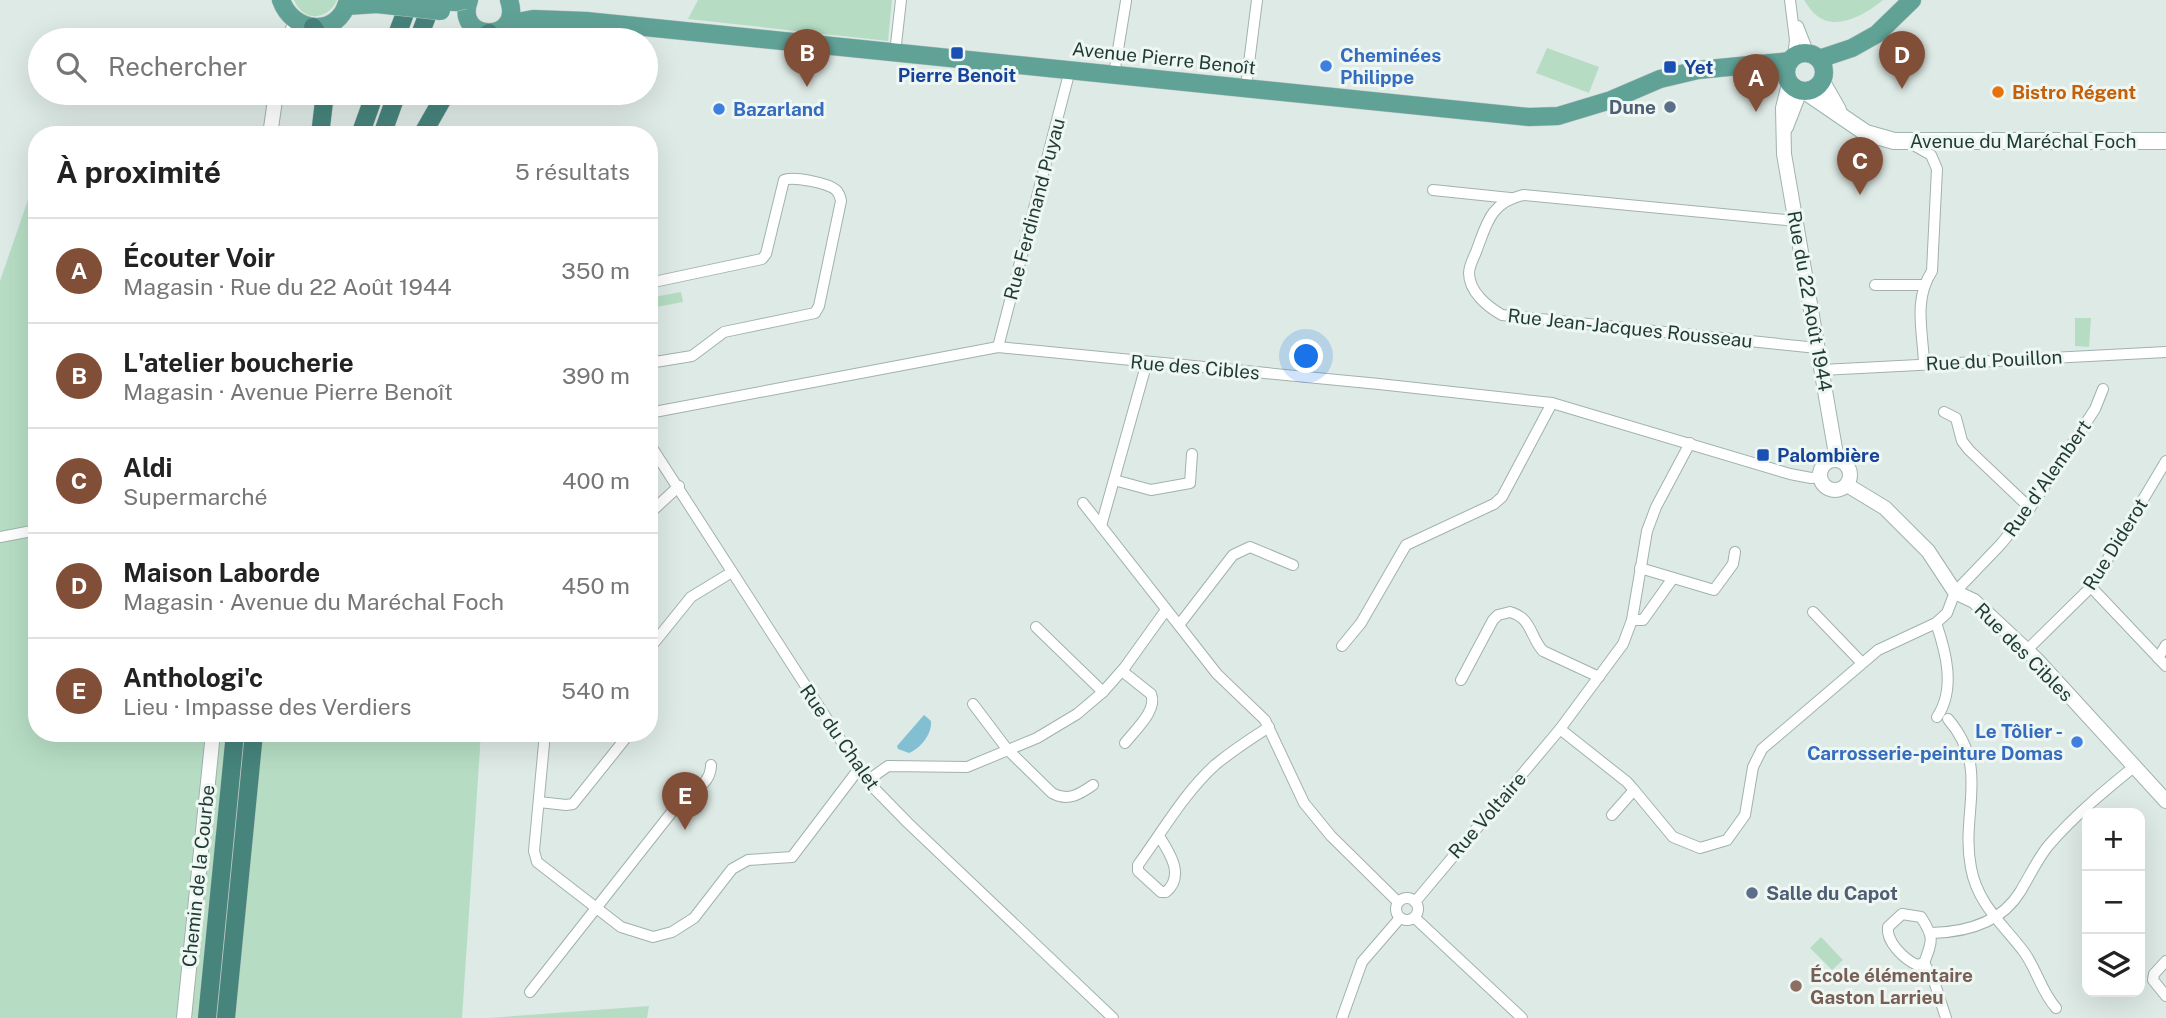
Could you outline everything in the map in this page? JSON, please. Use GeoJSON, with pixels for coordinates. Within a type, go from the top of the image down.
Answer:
{"type":"FeatureCollection","features":[{"type":"Feature","properties":{"kind":"highway"},"geometry":{"type":"LineString","coordinates":[[400,28],[410,0]]}},
{"type":"Feature","properties":{"kind":"highway"},"geometry":{"type":"LineString","coordinates":[[425,28],[437,6]]}},
{"type":"Feature","properties":{"kind":"highway"},"geometry":{"type":"LineString","coordinates":[[321,126],[324,105]]}},
{"type":"Feature","properties":{"kind":"highway"},"geometry":{"type":"LineString","coordinates":[[363,126],[371,105]]}},
{"type":"Feature","properties":{"kind":"highway"},"geometry":{"type":"LineString","coordinates":[[385,126],[393,105]]}},
{"type":"Feature","properties":{"kind":"highway"},"geometry":{"type":"LineString","coordinates":[[427,126],[439,105]]}},
{"type":"Feature","properties":{"kind":"highway"},"geometry":{"type":"LineString","coordinates":[[206,1018],[234,742]]}},
{"type":"Feature","properties":{"kind":"highway"},"geometry":{"type":"LineString","coordinates":[[226,1018],[253,742]]}},
{"type":"Feature","properties":{"kind":"main road"},"geometry":{"type":"LineString","coordinates":[[281,0],[290,16],[307,28]]}},
{"type":"Feature","properties":{"kind":"main road"},"geometry":{"type":"LineString","coordinates":[[419,0],[467,0],[468,19],[475,28]]}},
{"type":"Feature","properties":{"kind":"main road"},"geometry":{"type":"LineString","coordinates":[[1804,73],[1839,62],[1852,48],[1877,34],[1912,0]]}},
{"type":"Feature","properties":{"kind":"main road"},"geometry":{"type":"LineString","coordinates":[[507,24],[511,14],[509,1]]}},
{"type":"Feature","properties":{"kind":"main road","name":"Avenue Pierre Benoît"},"geometry":{"type":"LineString","coordinates":[[509,1],[528,10],[586,20],[1529,117],[1558,116],[1611,100],[1660,79],[1698,70],[1731,67],[1804,73]]}},
{"type":"Feature","properties":{"kind":"main road"},"geometry":{"type":"LineString","coordinates":[[316,28],[333,22],[341,15],[347,3],[437,6],[468,19]]}},
{"type":"Feature","properties":{"kind":"main road","name":"Avenue Pierre Benoît"},"geometry":{"type":"LineString","coordinates":[[502,28],[507,24],[533,19],[586,20]]}},
{"type":"Feature","properties":{"kind":"main road","name":"Avenue du Maréchal Foch"},"geometry":{"type":"LineString","coordinates":[[1804,73],[1843,118],[1876,137],[1907,141],[2166,141]]}},
{"type":"Feature","properties":{"kind":"street"},"geometry":{"type":"LineString","coordinates":[[895,52],[901,0]]}},
{"type":"Feature","properties":{"kind":"street"},"geometry":{"type":"LineString","coordinates":[[1246,87],[1258,0]]}},
{"type":"Feature","properties":{"kind":"street"},"geometry":{"type":"LineString","coordinates":[[1114,74],[1126,1]]}},
{"type":"Feature","properties":{"kind":"street"},"geometry":{"type":"LineString","coordinates":[[1791,3],[1804,73]]}},
{"type":"Feature","properties":{"kind":"street","name":"Rue Ferdinand Puyau"},"geometry":{"type":"LineString","coordinates":[[998,347],[1070,70]]}},
{"type":"Feature","properties":{"kind":"street","name":"Rue du 22 Août 1944"},"geometry":{"type":"LineString","coordinates":[[1804,73],[1783,108],[1783,142],[1836,460]]}},
{"type":"Feature","properties":{"kind":"street"},"geometry":{"type":"LineString","coordinates":[[271,126],[274,105]]}},
{"type":"Feature","properties":{"kind":"street"},"geometry":{"type":"LineString","coordinates":[[1907,141],[1931,155],[1937,169],[1931,271],[1923,285],[1919,312],[1924,364]]}},
{"type":"Feature","properties":{"kind":"street"},"geometry":{"type":"LineString","coordinates":[[658,281],[762,259],[766,254],[783,180],[790,177],[836,190],[841,201],[819,306],[815,313],[724,332],[692,356],[658,362]]}},
{"type":"Feature","properties":{"kind":"street"},"geometry":{"type":"LineString","coordinates":[[1433,190],[1510,198],[1522,195],[1796,221]]}},
{"type":"Feature","properties":{"kind":"street","name":"Rue Jean-Jacques Rousseau"},"geometry":{"type":"LineString","coordinates":[[1510,198],[1501,203],[1488,221],[1469,272],[1473,286],[1484,304],[1502,315],[1817,348]]}},
{"type":"Feature","properties":{"kind":"street"},"geometry":{"type":"LineString","coordinates":[[1875,285],[1923,285]]}},
{"type":"Feature","properties":{"kind":"street","name":"Rue des Cibles"},"geometry":{"type":"LineString","coordinates":[[658,411],[998,347],[1552,403],[1790,474],[1820,477]]}},
{"type":"Feature","properties":{"kind":"street","name":"Rue du Pouillon"},"geometry":{"type":"LineString","coordinates":[[1822,370],[2166,352]]}},
{"type":"Feature","properties":{"kind":"street"},"geometry":{"type":"LineString","coordinates":[[1101,526],[1147,362]]}},
{"type":"Feature","properties":{"kind":"street","name":"Rue d'Alembert"},"geometry":{"type":"LineString","coordinates":[[1936,623],[1947,613],[1955,592],[2001,544],[2030,508],[2095,409],[2103,389]]}},
{"type":"Feature","properties":{"kind":"street"},"geometry":{"type":"LineString","coordinates":[[1342,646],[1362,622],[1406,545],[1494,505],[1502,498],[1552,403]]}},
{"type":"Feature","properties":{"kind":"street"},"geometry":{"type":"LineString","coordinates":[[1944,412],[1956,418],[1962,441],[1969,450],[2030,508]]}},
{"type":"Feature","properties":{"kind":"street","name":"Rue Voltaire"},"geometry":{"type":"LineString","coordinates":[[1415,902],[1560,729],[1623,644],[1632,620],[1647,531],[1656,507],[1690,443]]}},
{"type":"Feature","properties":{"kind":"street"},"geometry":{"type":"LineString","coordinates":[[1114,480],[1151,490],[1189,483],[1192,454]]}},
{"type":"Feature","properties":{"kind":"street","name":"Rue du Chalet"},"geometry":{"type":"LineString","coordinates":[[658,456],[858,770],[908,823],[1112,1018]]}},
{"type":"Feature","properties":{"kind":"street"},"geometry":{"type":"LineString","coordinates":[[1836,460],[1846,465],[1850,475],[1847,485],[1830,489],[1823,484],[1820,477],[1824,466],[1836,460]]}},
{"type":"Feature","properties":{"kind":"street","name":"Rue Diderot"},"geometry":{"type":"LineString","coordinates":[[2027,650],[2091,587],[2166,461]]}},
{"type":"Feature","properties":{"kind":"street","name":"Rue des Cibles"},"geometry":{"type":"LineString","coordinates":[[1847,485],[1885,508],[1928,551],[1955,592],[1974,601],[2027,650],[2166,802]]}},
{"type":"Feature","properties":{"kind":"street"},"geometry":{"type":"LineString","coordinates":[[658,506],[679,486]]}},
{"type":"Feature","properties":{"kind":"street"},"geometry":{"type":"LineString","coordinates":[[1083,503],[1217,674],[1265,720],[1304,803],[1331,836],[1398,902]]}},
{"type":"Feature","properties":{"kind":"street"},"geometry":{"type":"LineString","coordinates":[[0,537],[28,532]]}},
{"type":"Feature","properties":{"kind":"street"},"geometry":{"type":"LineString","coordinates":[[1179,625],[1233,555],[1241,549],[1250,547],[1293,565]]}},
{"type":"Feature","properties":{"kind":"street"},"geometry":{"type":"LineString","coordinates":[[1640,568],[1714,590],[1733,564],[1735,552]]}},
{"type":"Feature","properties":{"kind":"street"},"geometry":{"type":"LineString","coordinates":[[658,638],[691,597],[732,572]]}},
{"type":"Feature","properties":{"kind":"street","name":"Rue Voltaire"},"geometry":{"type":"LineString","coordinates":[[1632,620],[1643,620],[1673,578]]}},
{"type":"Feature","properties":{"kind":"street"},"geometry":{"type":"LineString","coordinates":[[2091,587],[2162,662]]}},
{"type":"Feature","properties":{"kind":"street"},"geometry":{"type":"LineString","coordinates":[[867,781],[888,766],[967,767],[1037,737],[1077,714],[1103,692],[1122,671],[1166,610]]}},
{"type":"Feature","properties":{"kind":"street"},"geometry":{"type":"LineString","coordinates":[[1461,680],[1493,620],[1498,615],[1510,612],[1518,614],[1526,621],[1543,651],[1599,677]]}},
{"type":"Feature","properties":{"kind":"street"},"geometry":{"type":"LineString","coordinates":[[1813,612],[1862,663]]}},
{"type":"Feature","properties":{"kind":"street"},"geometry":{"type":"LineString","coordinates":[[1560,729],[1627,782],[1673,837],[1700,848],[1727,840],[1745,815],[1753,766],[1762,749],[1878,650],[1936,623],[1947,655],[1943,718],[1955,726],[1972,763],[1968,851],[1971,870],[1993,918],[2026,954],[2045,996],[2056,1008]]}},
{"type":"Feature","properties":{"kind":"street"},"geometry":{"type":"LineString","coordinates":[[1036,627],[1103,692]]}},
{"type":"Feature","properties":{"kind":"street"},"geometry":{"type":"LineString","coordinates":[[2162,662],[2166,645]]}},
{"type":"Feature","properties":{"kind":"street"},"geometry":{"type":"LineString","coordinates":[[1122,671],[1154,698],[1153,706],[1125,743]]}},
{"type":"Feature","properties":{"kind":"street"},"geometry":{"type":"LineString","coordinates":[[973,704],[1007,749],[1059,797],[1077,796],[1093,785]]}},
{"type":"Feature","properties":{"kind":"street"},"geometry":{"type":"LineString","coordinates":[[1159,836],[1172,856],[1176,874],[1166,892],[1161,892],[1138,871],[1138,865],[1159,836],[1185,801],[1213,767],[1240,745],[1269,727]]}},
{"type":"Feature","properties":{"kind":"street","name":"Chemin de la Courbe"},"geometry":{"type":"LineString","coordinates":[[184,1018],[212,742]]}},
{"type":"Feature","properties":{"kind":"street"},"geometry":{"type":"LineString","coordinates":[[544,742],[534,858],[621,927],[653,937],[672,932],[694,918],[732,869],[748,860],[792,857],[858,770]]}},
{"type":"Feature","properties":{"kind":"street"},"geometry":{"type":"LineString","coordinates":[[538,802],[566,806],[573,804],[623,742]]}},
{"type":"Feature","properties":{"kind":"street"},"geometry":{"type":"LineString","coordinates":[[530,992],[686,794],[698,790],[711,773],[711,765]]}},
{"type":"Feature","properties":{"kind":"street"},"geometry":{"type":"LineString","coordinates":[[1932,933],[1965,930],[2005,911],[2018,896],[2046,848],[2078,814],[2135,766]]}},
{"type":"Feature","properties":{"kind":"street"},"geometry":{"type":"LineString","coordinates":[[1612,815],[1634,790]]}},
{"type":"Feature","properties":{"kind":"street"},"geometry":{"type":"LineString","coordinates":[[1406,898],[1415,902],[1418,910],[1415,918],[1407,921],[1400,918],[1396,911],[1398,902],[1406,898]]}},
{"type":"Feature","properties":{"kind":"street"},"geometry":{"type":"LineString","coordinates":[[1924,963],[1917,965],[1910,962],[1889,940],[1888,927],[1902,914],[1921,916],[1932,933],[1924,963],[1934,982],[1946,1018]]}},
{"type":"Feature","properties":{"kind":"street"},"geometry":{"type":"LineString","coordinates":[[1342,1018],[1362,962],[1400,918]]}},
{"type":"Feature","properties":{"kind":"street"},"geometry":{"type":"LineString","coordinates":[[1415,918],[1522,1018]]}},
{"type":"Feature","properties":{"kind":"street"},"geometry":{"type":"LineString","coordinates":[[2166,961],[2154,974],[2153,980],[2166,996]]}},
{"type":"Feature","properties":{"kind":"green space"},"geometry":{"type":"Polygon","coordinates":[[[294,0],[337,0],[328,12],[316,16],[303,12],[294,0]]]}},
{"type":"Feature","properties":{"kind":"green space"},"geometry":{"type":"Polygon","coordinates":[[[698,0],[892,0],[888,41],[688,19],[698,0]]]}},
{"type":"Feature","properties":{"kind":"green space"},"geometry":{"type":"Polygon","coordinates":[[[1804,0],[1883,0],[1859,16],[1832,22],[1815,14],[1804,0]]]}},
{"type":"Feature","properties":{"kind":"green space"},"geometry":{"type":"Polygon","coordinates":[[[1547,48],[1599,67],[1589,93],[1536,73],[1547,48]]]}},
{"type":"Feature","properties":{"kind":"green space"},"geometry":{"type":"Polygon","coordinates":[[[28,200],[28,742],[480,742],[462,1018],[0,1018],[0,281],[28,200]]]}},
{"type":"Feature","properties":{"kind":"green space"},"geometry":{"type":"Polygon","coordinates":[[[681,292],[683,302],[658,307],[658,296],[681,292]]]}},
{"type":"Feature","properties":{"kind":"green space"},"geometry":{"type":"Polygon","coordinates":[[[2075,318],[2091,318],[2089,347],[2075,346],[2075,318]]]}},
{"type":"Feature","properties":{"kind":"green space"},"geometry":{"type":"Polygon","coordinates":[[[1821,937],[1843,960],[1832,970],[1810,948],[1821,937]]]}},
{"type":"Feature","properties":{"kind":"green space"},"geometry":{"type":"Polygon","coordinates":[[[649,1006],[647,1018],[489,1018],[649,1006]]]}},
{"type":"Feature","properties":{"kind":"water"},"geometry":{"type":"Polygon","coordinates":[[[924,715],[931,721],[925,740],[909,753],[898,749],[897,746],[924,715]]]}},
{"type":"Feature","properties":{"kind":"place","name":"Pierre Benoit"},"geometry":{"type":"Point","coordinates":[957,53]}},
{"type":"Feature","properties":{"kind":"place","name":"Cheminées Philippe"},"geometry":{"type":"Point","coordinates":[1326,66]}},
{"type":"Feature","properties":{"kind":"place","name":"Yet"},"geometry":{"type":"Point","coordinates":[1670,67]}},
{"type":"Feature","properties":{"kind":"place","name":"L'atelier boucherie"},"geometry":{"type":"Point","coordinates":[807,87]}},
{"type":"Feature","properties":{"kind":"place","name":"Maison Laborde"},"geometry":{"type":"Point","coordinates":[1902,89]}},
{"type":"Feature","properties":{"kind":"place","name":"Bistro Régent"},"geometry":{"type":"Point","coordinates":[1998,92]}},
{"type":"Feature","properties":{"kind":"place","name":"Dune"},"geometry":{"type":"Point","coordinates":[1670,107]}},
{"type":"Feature","properties":{"kind":"place","name":"Bazarland"},"geometry":{"type":"Point","coordinates":[719,109]}},
{"type":"Feature","properties":{"kind":"place","name":"Écouter Voir"},"geometry":{"type":"Point","coordinates":[1756,112]}},
{"type":"Feature","properties":{"kind":"place","name":"Aldi"},"geometry":{"type":"Point","coordinates":[1860,195]}},
{"type":"Feature","properties":{"kind":"place","name":"Palombière"},"geometry":{"type":"Point","coordinates":[1763,455]}},
{"type":"Feature","properties":{"kind":"place","name":"Le Tôlier - Carrosserie-peinture Domas"},"geometry":{"type":"Point","coordinates":[2077,742]}},
{"type":"Feature","properties":{"kind":"place","name":"Anthologi'c"},"geometry":{"type":"Point","coordinates":[685,830]}},
{"type":"Feature","properties":{"kind":"place","name":"Salle du Capot"},"geometry":{"type":"Point","coordinates":[1752,893]}},
{"type":"Feature","properties":{"kind":"place","name":"École élémentaire Gaston Larrieu"},"geometry":{"type":"Point","coordinates":[1796,986]}}]}
